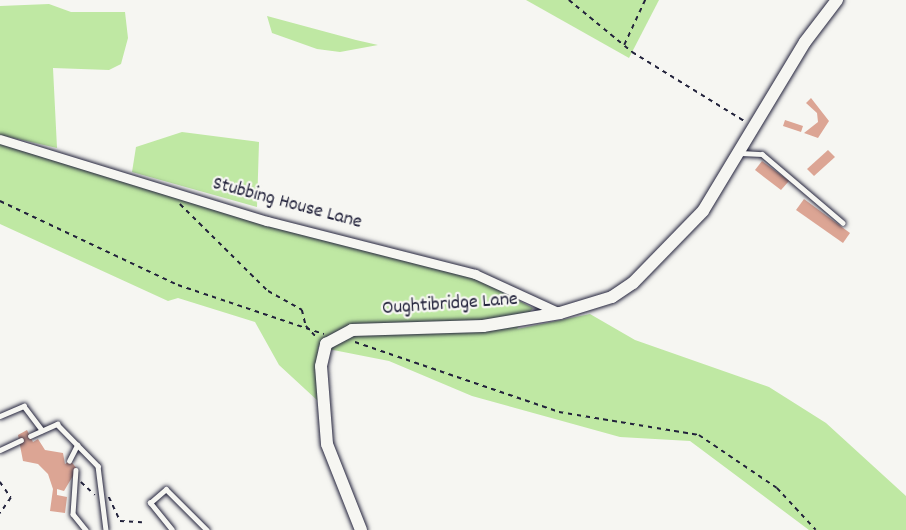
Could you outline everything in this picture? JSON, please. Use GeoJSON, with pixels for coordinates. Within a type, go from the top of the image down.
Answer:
{"type":"FeatureCollection","features":[{"type":"Feature","properties":{"kind":"street","name":"Oughtibridge Lane"},"geometry":{"type":"LineString","coordinates":[[333,338],[483,326],[560,313],[612,297],[655,265],[703,211],[753,127],[837,0]]}},
{"type":"Feature","properties":{"kind":"street","name":"Stubbing House Lane"},"geometry":{"type":"LineString","coordinates":[[0,139],[182,194],[475,274],[560,313]]}},
{"type":"Feature","properties":{"kind":"street"},"geometry":{"type":"LineString","coordinates":[[333,338],[321,366],[327,444],[361,530]]}},
{"type":"Feature","properties":{"kind":"lane"},"geometry":{"type":"LineString","coordinates":[[738,153],[762,154],[843,223]]}},
{"type":"Feature","properties":{"kind":"lane"},"geometry":{"type":"LineString","coordinates":[[0,416],[14,407],[29,412],[42,430]]}},
{"type":"Feature","properties":{"kind":"lane"},"geometry":{"type":"LineString","coordinates":[[30,436],[57,424],[103,472],[106,530]]}},
{"type":"Feature","properties":{"kind":"lane"},"geometry":{"type":"LineString","coordinates":[[0,450],[21,440]]}},
{"type":"Feature","properties":{"kind":"lane"},"geometry":{"type":"LineString","coordinates":[[69,461],[77,445]]}},
{"type":"Feature","properties":{"kind":"lane"},"geometry":{"type":"LineString","coordinates":[[76,470],[79,479],[73,514],[86,530]]}},
{"type":"Feature","properties":{"kind":"lane"},"geometry":{"type":"LineString","coordinates":[[172,530],[150,503],[166,489],[207,530]]}},
{"type":"Feature","properties":{"kind":"path"},"geometry":{"type":"LineString","coordinates":[[569,0],[624,45],[753,127]]}},
{"type":"Feature","properties":{"kind":"path"},"geometry":{"type":"LineString","coordinates":[[624,45],[645,0]]}},
{"type":"Feature","properties":{"kind":"path"},"geometry":{"type":"LineString","coordinates":[[182,194],[183,213],[199,222],[268,291],[302,310],[306,326]]}},
{"type":"Feature","properties":{"kind":"path"},"geometry":{"type":"LineString","coordinates":[[0,201],[178,285],[306,326],[333,338],[455,380],[559,412],[699,435],[777,488],[816,530]]}},
{"type":"Feature","properties":{"kind":"path"},"geometry":{"type":"LineString","coordinates":[[306,326],[333,338]]}},
{"type":"Feature","properties":{"kind":"path"},"geometry":{"type":"LineString","coordinates":[[0,482],[11,498],[0,514]]}},
{"type":"Feature","properties":{"kind":"green space"},"geometry":{"type":"Polygon","coordinates":[[[526,0],[659,0],[629,58],[526,0]]]}},
{"type":"Feature","properties":{"kind":"green space"},"geometry":{"type":"Polygon","coordinates":[[[49,4],[71,12],[125,12],[128,38],[121,64],[109,70],[53,68],[57,148],[0,135],[0,6],[49,4]]]}},
{"type":"Feature","properties":{"kind":"green space"},"geometry":{"type":"Polygon","coordinates":[[[267,16],[378,45],[340,52],[317,49],[272,33],[267,16]]]}},
{"type":"Feature","properties":{"kind":"green space"},"geometry":{"type":"Polygon","coordinates":[[[182,132],[259,142],[257,207],[132,172],[136,147],[182,132]]]}},
{"type":"Feature","properties":{"kind":"green space"},"geometry":{"type":"Polygon","coordinates":[[[0,143],[264,225],[473,277],[533,308],[517,329],[590,314],[635,340],[769,387],[826,423],[906,496],[906,530],[809,530],[690,441],[620,437],[472,396],[389,361],[318,347],[318,401],[279,365],[255,322],[178,298],[168,301],[0,224],[0,143]]]}},
{"type":"Feature","properties":{"kind":"building"},"geometry":{"type":"Polygon","coordinates":[[[811,98],[829,121],[818,138],[804,133],[818,122],[817,113],[806,103],[811,98]]]}},
{"type":"Feature","properties":{"kind":"building"},"geometry":{"type":"Polygon","coordinates":[[[785,120],[803,126],[801,132],[783,126],[785,120]]]}},
{"type":"Feature","properties":{"kind":"building"},"geometry":{"type":"Polygon","coordinates":[[[828,150],[835,157],[814,176],[807,169],[828,150]]]}},
{"type":"Feature","properties":{"kind":"building"},"geometry":{"type":"Polygon","coordinates":[[[762,161],[789,181],[781,190],[755,170],[762,161]]]}},
{"type":"Feature","properties":{"kind":"building"},"geometry":{"type":"Polygon","coordinates":[[[804,199],[850,233],[843,243],[796,210],[804,199]]]}},
{"type":"Feature","properties":{"kind":"building"},"geometry":{"type":"Polygon","coordinates":[[[27,430],[33,442],[38,439],[45,450],[63,453],[65,464],[70,460],[77,469],[64,491],[57,489],[57,495],[67,497],[65,513],[50,511],[53,489],[48,474],[38,464],[23,461],[18,435],[27,430]]]}}]}
